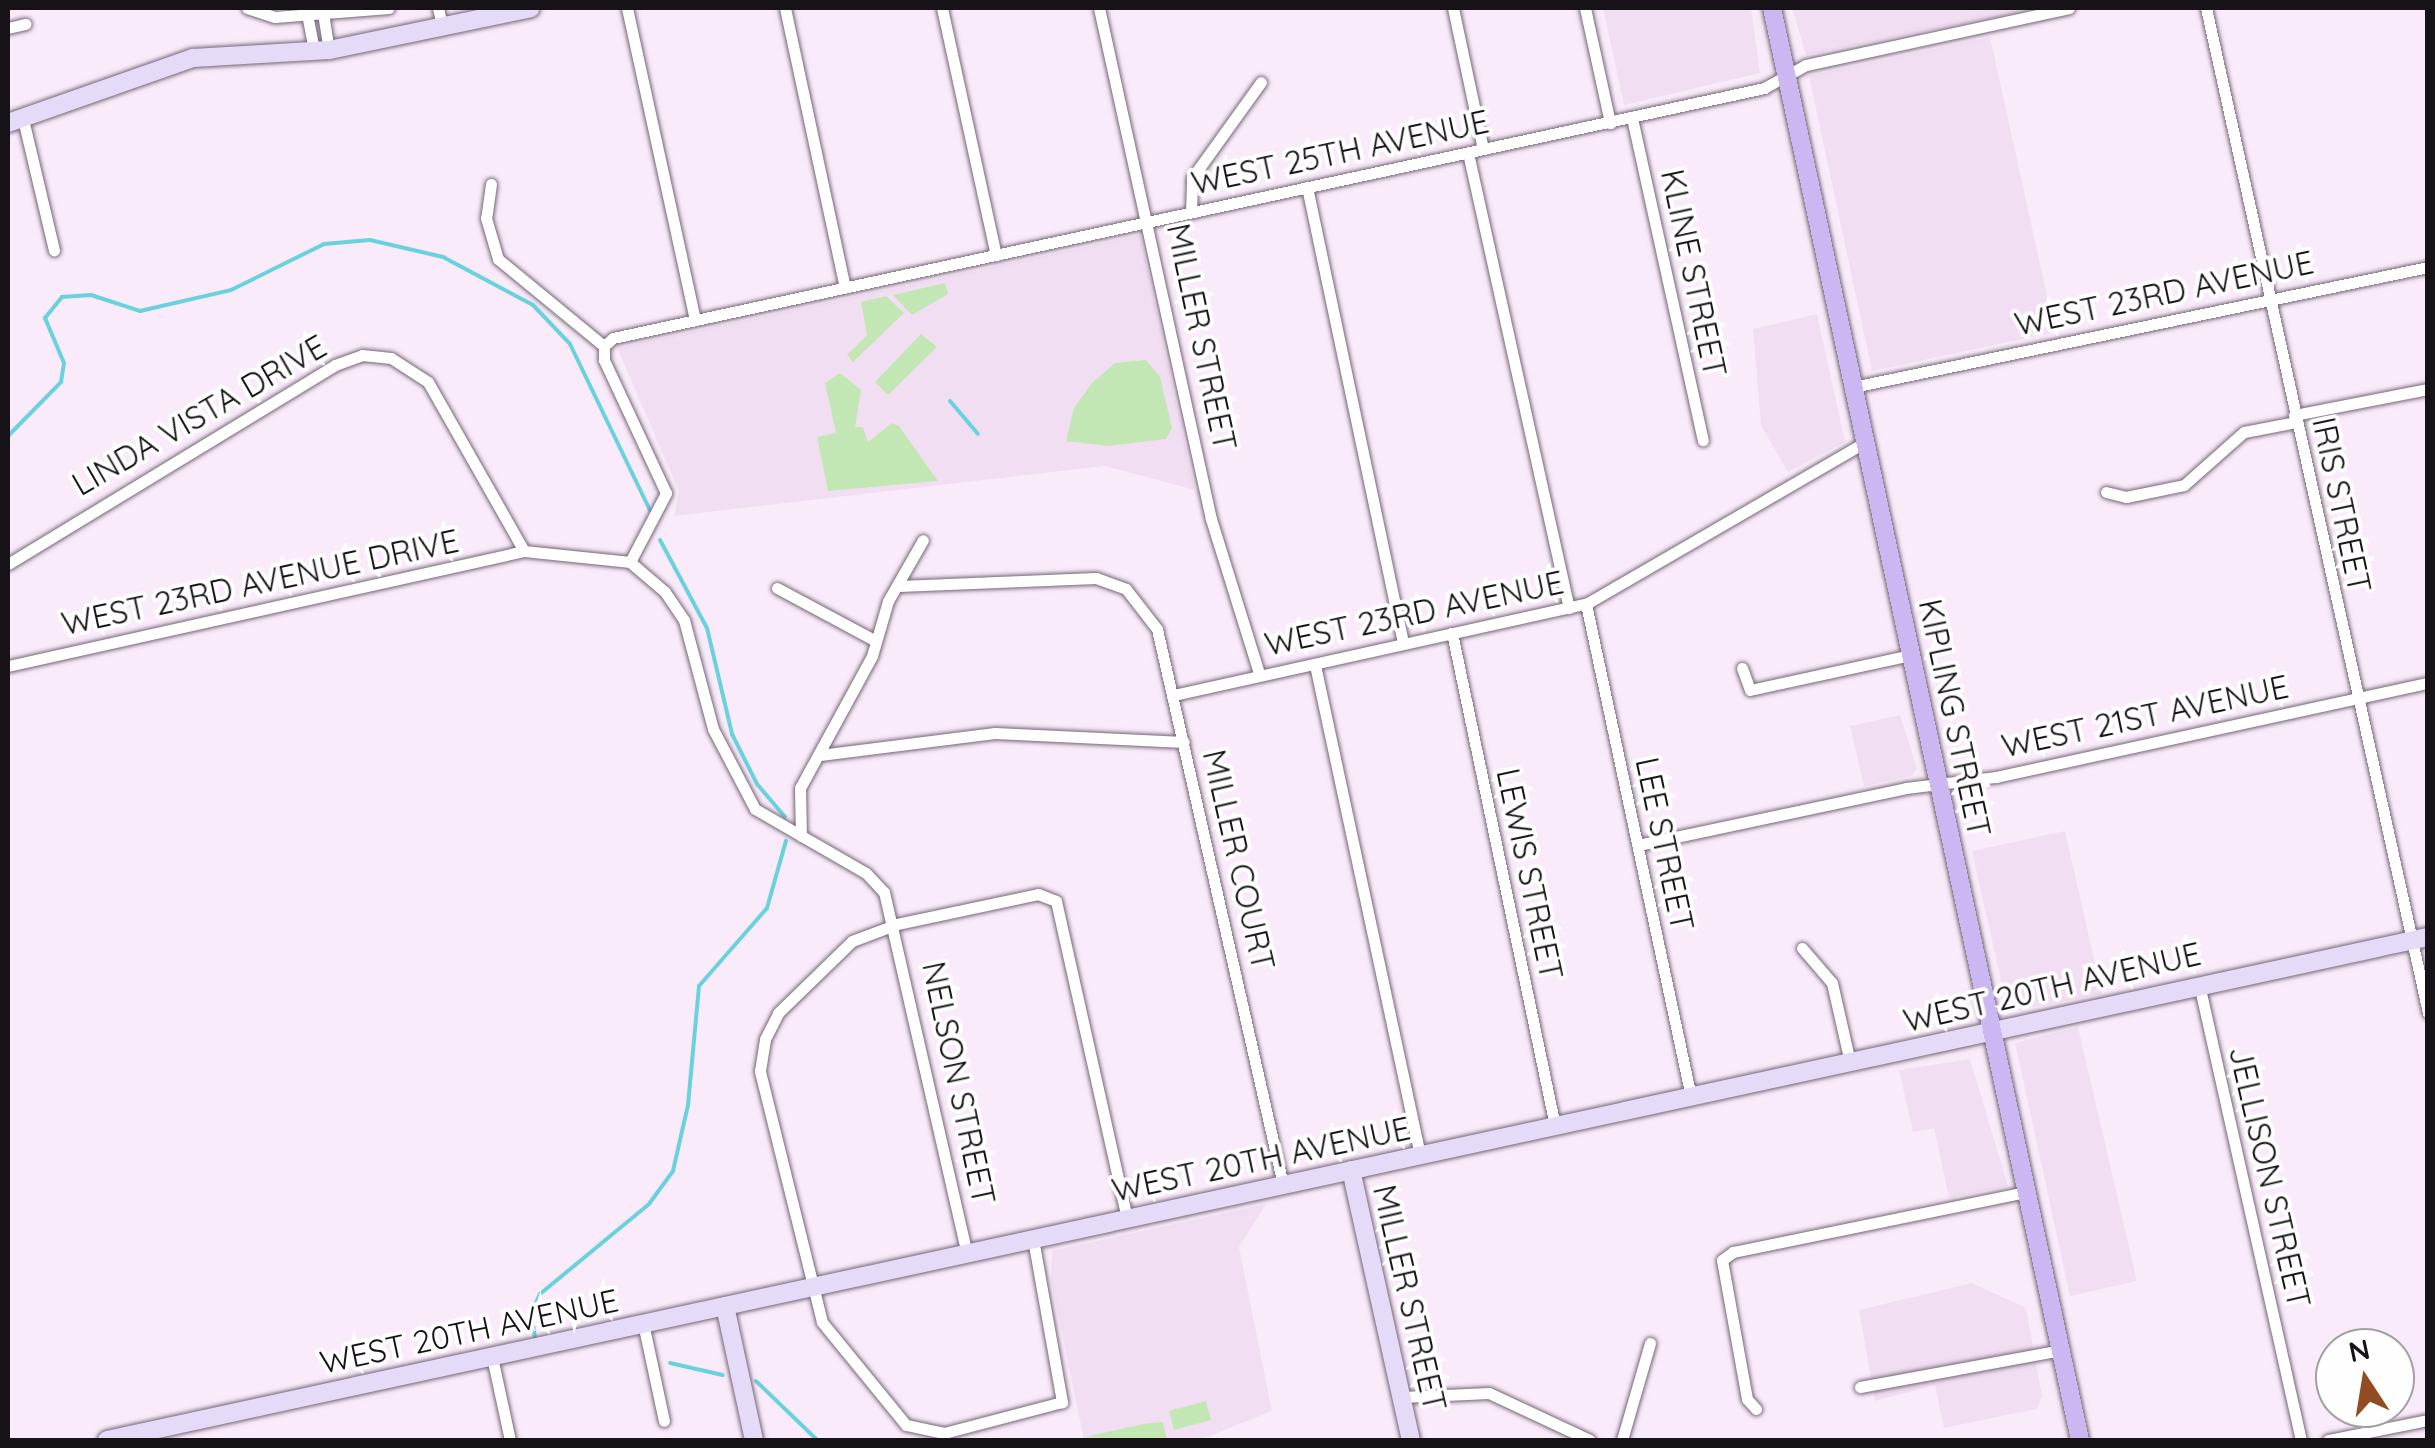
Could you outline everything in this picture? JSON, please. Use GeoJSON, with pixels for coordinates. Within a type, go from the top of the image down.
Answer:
{"type":"FeatureCollection","features":[{"type":"Feature","properties":{"kind":"main road","name":"KIPLING STREET"},"geometry":{"type":"LineString","coordinates":[[1772,8],[2080,1440]]}},
{"type":"Feature","properties":{"kind":"street"},"geometry":{"type":"LineString","coordinates":[[246,8],[275,18],[389,8]]}},
{"type":"Feature","properties":{"kind":"street"},"geometry":{"type":"LineString","coordinates":[[54,250],[16,121],[193,58],[321,50],[440,17],[531,8]]}},
{"type":"Feature","properties":{"kind":"street"},"geometry":{"type":"LineString","coordinates":[[628,8],[695,320]]}},
{"type":"Feature","properties":{"kind":"street"},"geometry":{"type":"LineString","coordinates":[[786,8],[844,287]]}},
{"type":"Feature","properties":{"kind":"street"},"geometry":{"type":"LineString","coordinates":[[942,8],[996,255]]}},
{"type":"Feature","properties":{"kind":"street","name":"MILLER STREET"},"geometry":{"type":"LineString","coordinates":[[1099,8],[1211,520],[1244,609],[1260,676]]}},
{"type":"Feature","properties":{"kind":"street"},"geometry":{"type":"LineString","coordinates":[[1453,8],[1483,148]]}},
{"type":"Feature","properties":{"kind":"street"},"geometry":{"type":"LineString","coordinates":[[1585,8],[1610,123]]}},
{"type":"Feature","properties":{"kind":"street","name":"WEST 25TH AVENUE"},"geometry":{"type":"LineString","coordinates":[[604,346],[617,337],[1632,118],[1786,77],[1806,65],[2069,8]]}},
{"type":"Feature","properties":{"kind":"street","name":"IRIS STREET"},"geometry":{"type":"LineString","coordinates":[[2206,8],[2356,699],[2419,939],[2428,1013]]}},
{"type":"Feature","properties":{"kind":"street"},"geometry":{"type":"LineString","coordinates":[[321,50],[323,13]]}},
{"type":"Feature","properties":{"kind":"street"},"geometry":{"type":"LineString","coordinates":[[308,14],[321,50]]}},
{"type":"Feature","properties":{"kind":"street"},"geometry":{"type":"LineString","coordinates":[[8,28],[26,24]]}},
{"type":"Feature","properties":{"kind":"street"},"geometry":{"type":"LineString","coordinates":[[1191,212],[1192,178],[1261,82]]}},
{"type":"Feature","properties":{"kind":"street","name":"KLINE STREET"},"geometry":{"type":"LineString","coordinates":[[1632,118],[1703,440]]}},
{"type":"Feature","properties":{"kind":"street"},"geometry":{"type":"LineString","coordinates":[[1468,152],[1569,608]]}},
{"type":"Feature","properties":{"kind":"street"},"geometry":{"type":"LineString","coordinates":[[490,184],[486,218],[498,259],[604,346],[666,493],[630,562]]}},
{"type":"Feature","properties":{"kind":"street"},"geometry":{"type":"LineString","coordinates":[[1307,187],[1404,644]]}},
{"type":"Feature","properties":{"kind":"street","name":"WEST 23RD AVENUE"},"geometry":{"type":"LineString","coordinates":[[1853,386],[2428,267]]}},
{"type":"Feature","properties":{"kind":"street","name":"LINDA VISTA DRIVE"},"geometry":{"type":"LineString","coordinates":[[8,564],[334,364],[362,355],[391,358],[428,382],[524,552]]}},
{"type":"Feature","properties":{"kind":"street"},"geometry":{"type":"LineString","coordinates":[[2106,492],[2126,497],[2184,485],[2244,432],[2428,389]]}},
{"type":"Feature","properties":{"kind":"street","name":"WEST 23RD AVENUE"},"geometry":{"type":"LineString","coordinates":[[1174,695],[1586,604],[1865,442]]}},
{"type":"Feature","properties":{"kind":"street"},"geometry":{"type":"LineString","coordinates":[[800,836],[800,788],[820,755],[924,540]]}},
{"type":"Feature","properties":{"kind":"street"},"geometry":{"type":"LineString","coordinates":[[524,552],[630,562],[666,592],[684,620],[707,710],[746,798],[764,820],[866,873],[884,892],[897,924]]}},
{"type":"Feature","properties":{"kind":"street","name":"WEST 23RD AVENUE DRIVE"},"geometry":{"type":"LineString","coordinates":[[8,666],[524,552]]}},
{"type":"Feature","properties":{"kind":"street","name":"MILLER COURT"},"geometry":{"type":"LineString","coordinates":[[899,586],[1096,578],[1126,589],[1149,617],[1164,647],[1284,1184]]}},
{"type":"Feature","properties":{"kind":"street"},"geometry":{"type":"LineString","coordinates":[[777,588],[876,640]]}},
{"type":"Feature","properties":{"kind":"street","name":"LEE STREET"},"geometry":{"type":"LineString","coordinates":[[1586,604],[1691,1096]]}},
{"type":"Feature","properties":{"kind":"street","name":"LEWIS STREET"},"geometry":{"type":"LineString","coordinates":[[1452,633],[1555,1126]]}},
{"type":"Feature","properties":{"kind":"street"},"geometry":{"type":"LineString","coordinates":[[1742,668],[1750,690],[1910,655]]}},
{"type":"Feature","properties":{"kind":"street","name":"MILLER STREET"},"geometry":{"type":"LineString","coordinates":[[1315,665],[1420,1154]]}},
{"type":"Feature","properties":{"kind":"street","name":"WEST 21ST AVENUE"},"geometry":{"type":"LineString","coordinates":[[1638,845],[1938,783],[1996,777],[2428,684]]}},
{"type":"Feature","properties":{"kind":"street"},"geometry":{"type":"LineString","coordinates":[[820,755],[995,734],[1184,742]]}},
{"type":"Feature","properties":{"kind":"street"},"geometry":{"type":"LineString","coordinates":[[809,1287],[760,1071],[764,1040],[778,1013],[824,962],[852,941],[897,924],[1038,894],[1056,901],[1128,1219]]}},
{"type":"Feature","properties":{"kind":"street","name":"NELSON STREET"},"geometry":{"type":"LineString","coordinates":[[897,924],[967,1253]]}},
{"type":"Feature","properties":{"kind":"street","name":"WEST 20TH AVENUE"},"geometry":{"type":"LineString","coordinates":[[107,1440],[2419,939]]}},
{"type":"Feature","properties":{"kind":"street"},"geometry":{"type":"LineString","coordinates":[[1802,948],[1832,984],[1850,1062]]}},
{"type":"Feature","properties":{"kind":"street","name":"JELLISON STREET"},"geometry":{"type":"LineString","coordinates":[[2199,984],[2300,1440]]}},
{"type":"Feature","properties":{"kind":"street","name":"MILLER STREET"},"geometry":{"type":"LineString","coordinates":[[1351,1170],[1411,1440]]}},
{"type":"Feature","properties":{"kind":"street"},"geometry":{"type":"LineString","coordinates":[[1756,1409],[1747,1399],[1722,1260],[1733,1252],[2026,1192]]}},
{"type":"Feature","properties":{"kind":"street","name":"NELSON STREET"},"geometry":{"type":"LineString","coordinates":[[809,1287],[834,1343],[916,1431],[944,1434],[1062,1402],[1033,1239]]}},
{"type":"Feature","properties":{"kind":"street"},"geometry":{"type":"LineString","coordinates":[[725,1306],[754,1440]]}},
{"type":"Feature","properties":{"kind":"street"},"geometry":{"type":"LineString","coordinates":[[643,1323],[664,1421]]}},
{"type":"Feature","properties":{"kind":"street"},"geometry":{"type":"LineString","coordinates":[[1622,1440],[1650,1343]]}},
{"type":"Feature","properties":{"kind":"street"},"geometry":{"type":"LineString","coordinates":[[1860,1387],[2060,1350]]}},
{"type":"Feature","properties":{"kind":"street"},"geometry":{"type":"LineString","coordinates":[[492,1357],[510,1440]]}},
{"type":"Feature","properties":{"kind":"street"},"geometry":{"type":"LineString","coordinates":[[1402,1397],[1489,1392],[1590,1440]]}},
{"type":"Feature","properties":{"kind":"street"},"geometry":{"type":"LineString","coordinates":[[2328,1440],[2428,1420]]}},
{"type":"Feature","properties":{"kind":"shaded area"},"geometry":{"type":"Polygon","coordinates":[[[1603,8],[1751,8],[1760,73],[1624,105],[1603,8]]]}},
{"type":"Feature","properties":{"kind":"shaded area"},"geometry":{"type":"Polygon","coordinates":[[[1792,8],[2018,8],[2019,12],[1806,55],[1792,8]]]}},
{"type":"Feature","properties":{"kind":"shaded area"},"geometry":{"type":"Polygon","coordinates":[[[1990,37],[2055,332],[1872,371],[1809,76],[1990,37]]]}},
{"type":"Feature","properties":{"kind":"shaded area"},"geometry":{"type":"Polygon","coordinates":[[[1140,235],[1195,490],[1105,466],[674,516],[679,491],[617,348],[1140,235]]]}},
{"type":"Feature","properties":{"kind":"shaded area"},"geometry":{"type":"Polygon","coordinates":[[[1817,314],[1845,442],[1788,472],[1761,426],[1753,329],[1817,314]]]}},
{"type":"Feature","properties":{"kind":"shaded area"},"geometry":{"type":"Polygon","coordinates":[[[1900,715],[1917,768],[1912,776],[1864,786],[1850,726],[1900,715]]]}},
{"type":"Feature","properties":{"kind":"shaded area"},"geometry":{"type":"Polygon","coordinates":[[[2065,831],[2102,994],[2008,1012],[1972,851],[2065,831]]]}},
{"type":"Feature","properties":{"kind":"shaded area"},"geometry":{"type":"Polygon","coordinates":[[[2078,1027],[2137,1281],[2070,1296],[2015,1043],[2078,1027]]]}},
{"type":"Feature","properties":{"kind":"shaded area"},"geometry":{"type":"Polygon","coordinates":[[[1970,1059],[2008,1186],[1949,1198],[1934,1128],[1913,1132],[1899,1070],[1970,1059]]]}},
{"type":"Feature","properties":{"kind":"shaded area"},"geometry":{"type":"Polygon","coordinates":[[[1266,1204],[1239,1247],[1272,1411],[1200,1440],[1084,1440],[1051,1280],[1052,1251],[1266,1204]]]}},
{"type":"Feature","properties":{"kind":"shaded area"},"geometry":{"type":"Polygon","coordinates":[[[1972,1283],[2026,1308],[2042,1396],[2037,1409],[1944,1428],[1935,1385],[1875,1401],[1859,1310],[1972,1283]]]}},
{"type":"Feature","properties":{"kind":"green space"},"geometry":{"type":"Polygon","coordinates":[[[945,283],[948,294],[912,315],[893,295],[945,283]]]}},
{"type":"Feature","properties":{"kind":"green space"},"geometry":{"type":"Polygon","coordinates":[[[886,296],[904,313],[853,362],[847,355],[867,335],[861,302],[886,296]]]}},
{"type":"Feature","properties":{"kind":"green space"},"geometry":{"type":"Polygon","coordinates":[[[921,334],[937,347],[888,395],[875,382],[921,334]]]}},
{"type":"Feature","properties":{"kind":"green space"},"geometry":{"type":"Polygon","coordinates":[[[1146,360],[1160,377],[1172,428],[1166,439],[1109,446],[1066,441],[1074,408],[1092,383],[1115,363],[1146,360]]]}},
{"type":"Feature","properties":{"kind":"green space"},"geometry":{"type":"Polygon","coordinates":[[[840,373],[861,390],[855,427],[863,427],[868,442],[892,423],[899,426],[938,481],[828,491],[817,437],[836,433],[825,383],[840,373]]]}},
{"type":"Feature","properties":{"kind":"green space"},"geometry":{"type":"Polygon","coordinates":[[[1206,1401],[1211,1420],[1174,1430],[1169,1411],[1206,1401]]]}},
{"type":"Feature","properties":{"kind":"green space"},"geometry":{"type":"Polygon","coordinates":[[[1163,1422],[1167,1440],[1085,1437],[1143,1424],[1163,1422]]]}},
{"type":"Feature","properties":{"kind":"waterway"},"geometry":{"type":"LineString","coordinates":[[8,436],[61,382],[64,363],[45,318],[62,297],[91,295],[140,311],[231,290],[324,244],[370,240],[443,257],[533,305],[570,344],[650,510]]}},
{"type":"Feature","properties":{"kind":"waterway"},"geometry":{"type":"LineString","coordinates":[[950,401],[978,434]]}},
{"type":"Feature","properties":{"kind":"waterway"},"geometry":{"type":"LineString","coordinates":[[660,540],[707,628],[732,734],[757,784],[785,817]]}},
{"type":"Feature","properties":{"kind":"waterway"},"geometry":{"type":"LineString","coordinates":[[535,1337],[531,1314],[540,1294],[649,1204],[673,1171],[688,1105],[699,986],[767,908],[786,841]]}},
{"type":"Feature","properties":{"kind":"waterway"},"geometry":{"type":"LineString","coordinates":[[670,1363],[723,1375]]}},
{"type":"Feature","properties":{"kind":"waterway"},"geometry":{"type":"LineString","coordinates":[[756,1381],[817,1440]]}}]}
